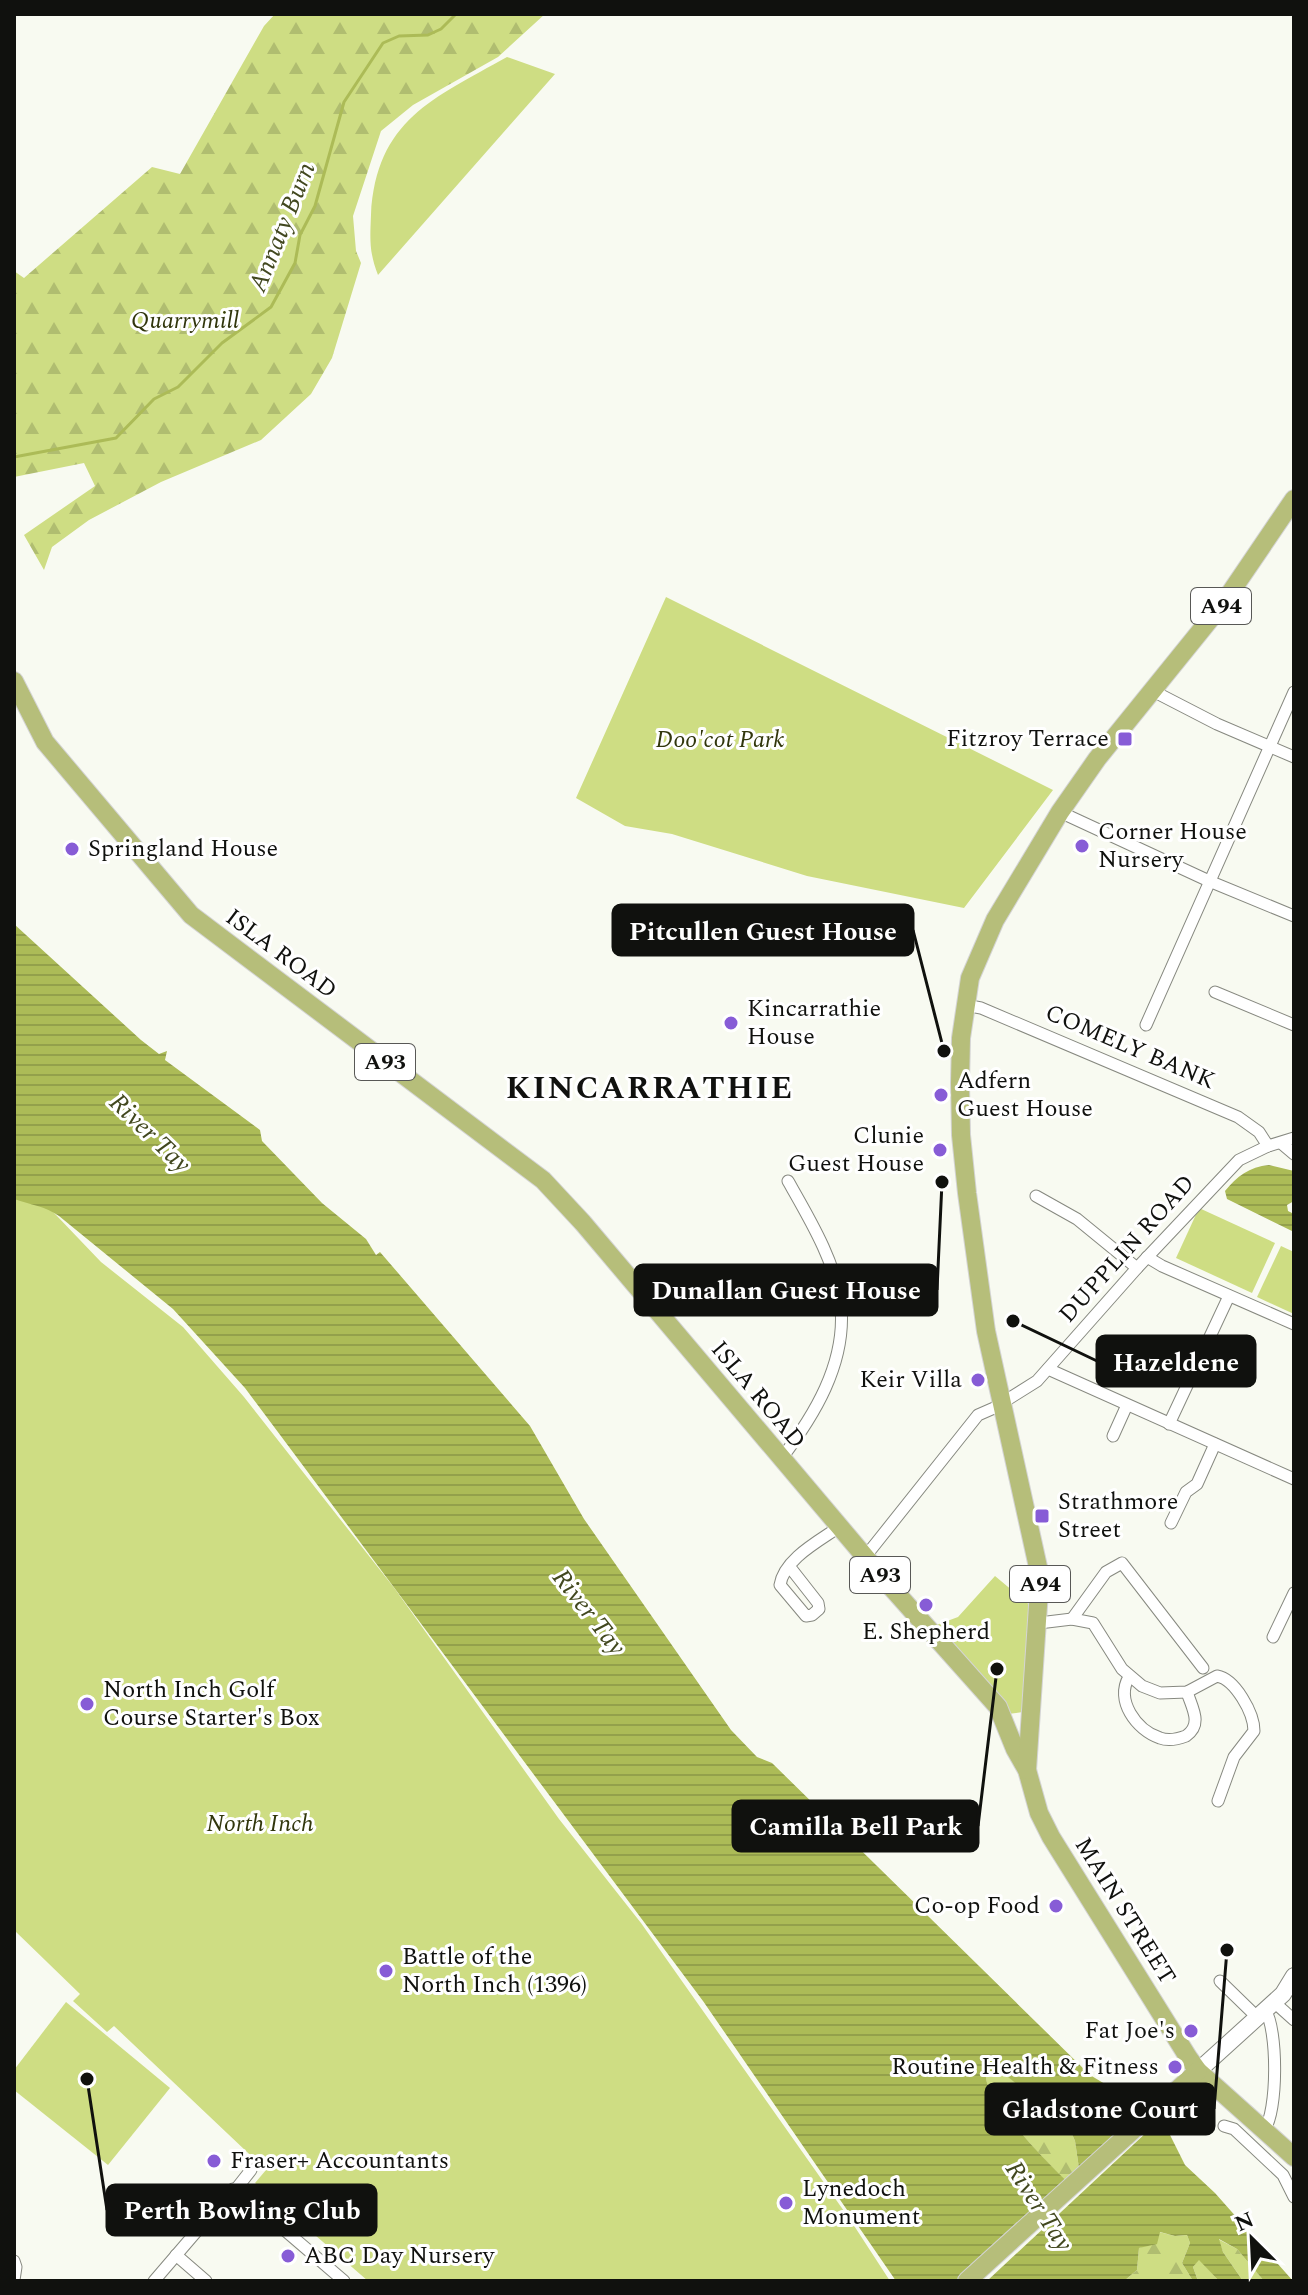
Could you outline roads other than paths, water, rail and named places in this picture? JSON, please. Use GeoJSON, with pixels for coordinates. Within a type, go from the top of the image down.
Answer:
{"type":"FeatureCollection","features":[{"type":"Feature","properties":{"kind":"main road","name":"A94"},"geometry":{"type":"LineString","coordinates":[[1027,1770],[1040,1576],[1001,1402],[972,1241],[961,1135],[961,1038],[970,978],[1005,903],[1060,812],[1097,759],[1224,602],[1294,499]]}},
{"type":"Feature","properties":{"kind":"main road","name":"ISLA ROAD"},"geometry":{"type":"LineString","coordinates":[[14,681],[45,742],[191,915],[543,1180],[583,1223],[839,1527],[998,1707],[1027,1770]]}},
{"type":"Feature","properties":{"kind":"main road","name":"MAIN STREET"},"geometry":{"type":"LineString","coordinates":[[1027,1770],[1039,1813],[1056,1846],[1198,2071],[1294,2157]]}},
{"type":"Feature","properties":{"kind":"main road"},"geometry":{"type":"LineString","coordinates":[[967,2281],[1198,2071]]}},
{"type":"Feature","properties":{"kind":"street"},"geometry":{"type":"LineString","coordinates":[[1153,691],[1294,757]]}},
{"type":"Feature","properties":{"kind":"street"},"geometry":{"type":"LineString","coordinates":[[1146,1025],[1294,692]]}},
{"type":"Feature","properties":{"kind":"street"},"geometry":{"type":"LineString","coordinates":[[1060,812],[1209,881],[1294,916]]}},
{"type":"Feature","properties":{"kind":"street"},"geometry":{"type":"LineString","coordinates":[[1215,992],[1294,1025]]}},
{"type":"Feature","properties":{"kind":"street","name":"COMELY BANK"},"geometry":{"type":"LineString","coordinates":[[965,1005],[981,1008],[1238,1117],[1259,1132],[1268,1146]]}},
{"type":"Feature","properties":{"kind":"street","name":"DUPPLIN ROAD"},"geometry":{"type":"LineString","coordinates":[[865,1557],[978,1415],[1037,1381],[1147,1257],[1239,1160],[1294,1138]]}},
{"type":"Feature","properties":{"kind":"street"},"geometry":{"type":"LineString","coordinates":[[1281,1143],[1294,1154]]}},
{"type":"Feature","properties":{"kind":"street"},"geometry":{"type":"LineString","coordinates":[[781,1459],[806,1426],[826,1391],[840,1337],[841,1306],[817,1232],[788,1181]]}},
{"type":"Feature","properties":{"kind":"street"},"geometry":{"type":"LineString","coordinates":[[1036,1196],[1077,1219],[1137,1268]]}},
{"type":"Feature","properties":{"kind":"street"},"geometry":{"type":"LineString","coordinates":[[1147,1257],[1294,1324]]}},
{"type":"Feature","properties":{"kind":"street"},"geometry":{"type":"LineString","coordinates":[[1169,1424],[1229,1296]]}},
{"type":"Feature","properties":{"kind":"street"},"geometry":{"type":"LineString","coordinates":[[1048,1369],[1294,1479]]}},
{"type":"Feature","properties":{"kind":"street"},"geometry":{"type":"LineString","coordinates":[[1113,1436],[1127,1405]]}},
{"type":"Feature","properties":{"kind":"street"},"geometry":{"type":"LineString","coordinates":[[1171,1523],[1186,1492],[1197,1484],[1215,1444]]}},
{"type":"Feature","properties":{"kind":"street"},"geometry":{"type":"LineString","coordinates":[[789,1566],[839,1527]]}},
{"type":"Feature","properties":{"kind":"street"},"geometry":{"type":"LineString","coordinates":[[1072,1619],[1106,1572],[1122,1563],[1203,1668]]}},
{"type":"Feature","properties":{"kind":"street"},"geometry":{"type":"LineString","coordinates":[[1273,1637],[1294,1593]]}},
{"type":"Feature","properties":{"kind":"street"},"geometry":{"type":"LineString","coordinates":[[1039,1623],[1072,1619],[1093,1623],[1129,1677],[1160,1693],[1187,1692],[1222,1676],[1249,1710],[1254,1731],[1234,1757],[1218,1801]]}},
{"type":"Feature","properties":{"kind":"street"},"geometry":{"type":"LineString","coordinates":[[1129,1677],[1123,1692],[1126,1706],[1144,1728],[1162,1739],[1186,1736],[1195,1727],[1197,1721],[1187,1692]]}},
{"type":"Feature","properties":{"kind":"street"},"geometry":{"type":"LineString","coordinates":[[1198,2071],[1266,2010],[1294,1976]]}},
{"type":"Feature","properties":{"kind":"street"},"geometry":{"type":"LineString","coordinates":[[1220,1981],[1236,1988],[1266,2010],[1294,2020]]}},
{"type":"Feature","properties":{"kind":"street"},"geometry":{"type":"LineString","coordinates":[[1264,2130],[1270,2121],[1275,2045],[1266,2010]]}},
{"type":"Feature","properties":{"kind":"street"},"geometry":{"type":"LineString","coordinates":[[1224,2126],[1234,2129],[1283,2175],[1294,2197]]}},
{"type":"Feature","properties":{"kind":"street"},"geometry":{"type":"LineString","coordinates":[[154,2281],[251,2170]]}},
{"type":"Feature","properties":{"kind":"street"},"geometry":{"type":"LineString","coordinates":[[233,2190],[344,2281]]}},
{"type":"Feature","properties":{"kind":"street"},"geometry":{"type":"LineString","coordinates":[[176,2255],[206,2281]]}},
{"type":"Feature","properties":{"kind":"street"},"geometry":{"type":"LineString","coordinates":[[14,2261],[14,2280]]}},
{"type":"Feature","properties":{"kind":"water","name":"River Tay"},"geometry":{"type":"Polygon","coordinates":[[[14,924],[141,1040],[159,1054],[167,1051],[165,1060],[260,1130],[262,1141],[322,1203],[366,1239],[376,1255],[380,1252],[530,1426],[584,1519],[731,1730],[757,1757],[772,1763],[1090,2075],[1150,2111],[1164,2123],[1185,2165],[1215,2193],[1293,2281],[1264,2281],[1237,2249],[1219,2239],[1223,2252],[1243,2281],[1219,2281],[1199,2260],[1193,2267],[1198,2281],[1193,2281],[1182,2263],[1190,2243],[1187,2235],[1160,2232],[1157,2244],[1139,2248],[1137,2270],[1124,2281],[896,2281],[703,2001],[245,1388],[173,1309],[59,1216],[14,1199],[14,924]],[[985,2069],[994,2098],[1013,2124],[1070,2184],[1080,2175],[1075,2141],[1069,2127],[1008,2077],[985,2069]]]}},
{"type":"Feature","properties":{"kind":"water"},"geometry":{"type":"Polygon","coordinates":[[[1269,1165],[1294,1171],[1294,1201],[1287,1205],[1288,1211],[1294,1214],[1294,1232],[1227,1199],[1225,1191],[1239,1177],[1249,1170],[1269,1165]]]}},
{"type":"Feature","properties":{"kind":"waterway","name":"Annaty Burn"},"geometry":{"type":"LineString","coordinates":[[14,457],[116,438],[154,399],[178,387],[222,343],[271,307],[295,263],[300,235],[315,206],[344,102],[383,43],[399,36],[428,35],[441,29],[456,14]]}},
{"type":"Feature","properties":{"kind":"place","name":"Fitzroy Terrace"},"geometry":{"type":"Point","coordinates":[1125,739]}},
{"type":"Feature","properties":{"kind":"place","name":"Corner House Nursery"},"geometry":{"type":"Point","coordinates":[1082,846]}},
{"type":"Feature","properties":{"kind":"place","name":"Springland House"},"geometry":{"type":"Point","coordinates":[72,849]}},
{"type":"Feature","properties":{"kind":"place","name":"Kincarrathie House"},"geometry":{"type":"Point","coordinates":[731,1023]}},
{"type":"Feature","properties":{"kind":"place","name":"Pitcullen Guest House"},"geometry":{"type":"Point","coordinates":[944,1051]}},
{"type":"Feature","properties":{"kind":"place","name":"Adfern Guest House"},"geometry":{"type":"Point","coordinates":[941,1095]}},
{"type":"Feature","properties":{"kind":"place","name":"Clunie Guest House"},"geometry":{"type":"Point","coordinates":[940,1150]}},
{"type":"Feature","properties":{"kind":"place","name":"Dunallan Guest House"},"geometry":{"type":"Point","coordinates":[942,1182]}},
{"type":"Feature","properties":{"kind":"place","name":"Hazeldene"},"geometry":{"type":"Point","coordinates":[1013,1321]}},
{"type":"Feature","properties":{"kind":"place","name":"Keir Villa"},"geometry":{"type":"Point","coordinates":[978,1380]}},
{"type":"Feature","properties":{"kind":"place","name":"Strathmore Street"},"geometry":{"type":"Point","coordinates":[1042,1516]}},
{"type":"Feature","properties":{"kind":"place","name":"E. Shepherd"},"geometry":{"type":"Point","coordinates":[926,1605]}},
{"type":"Feature","properties":{"kind":"place","name":"Camilla Bell Park"},"geometry":{"type":"Point","coordinates":[997,1669]}},
{"type":"Feature","properties":{"kind":"place","name":"North Inch Golf Course Starter's Box"},"geometry":{"type":"Point","coordinates":[87,1704]}},
{"type":"Feature","properties":{"kind":"place","name":"Co-op Food"},"geometry":{"type":"Point","coordinates":[1056,1906]}},
{"type":"Feature","properties":{"kind":"place","name":"Gladstone Court"},"geometry":{"type":"Point","coordinates":[1227,1950]}},
{"type":"Feature","properties":{"kind":"place","name":"Battle of the North Inch (1396)"},"geometry":{"type":"Point","coordinates":[386,1971]}},
{"type":"Feature","properties":{"kind":"place","name":"Fat Joe's"},"geometry":{"type":"Point","coordinates":[1191,2031]}},
{"type":"Feature","properties":{"kind":"place","name":"Routine Health & Fitness"},"geometry":{"type":"Point","coordinates":[1175,2067]}},
{"type":"Feature","properties":{"kind":"place","name":"Perth Bowling Club"},"geometry":{"type":"Point","coordinates":[87,2079]}},
{"type":"Feature","properties":{"kind":"place","name":"Fraser+ Accountants"},"geometry":{"type":"Point","coordinates":[214,2161]}},
{"type":"Feature","properties":{"kind":"place","name":"Lynedoch Monument"},"geometry":{"type":"Point","coordinates":[786,2203]}},
{"type":"Feature","properties":{"kind":"place","name":"ABC Day Nursery"},"geometry":{"type":"Point","coordinates":[288,2256]}},
{"type":"Feature","properties":{"kind":"district","name":"KINCARRATHIE"},"geometry":{"type":"Point","coordinates":[650,1088]}},
{"type":"Feature","properties":{"kind":"park label","name":"Quarrymill"},"geometry":{"type":"Point","coordinates":[185,321]}},
{"type":"Feature","properties":{"kind":"park label","name":"Doo'cot Park"},"geometry":{"type":"Point","coordinates":[720,740]}},
{"type":"Feature","properties":{"kind":"park label","name":"North Inch"},"geometry":{"type":"Point","coordinates":[260,1824]}}]}
